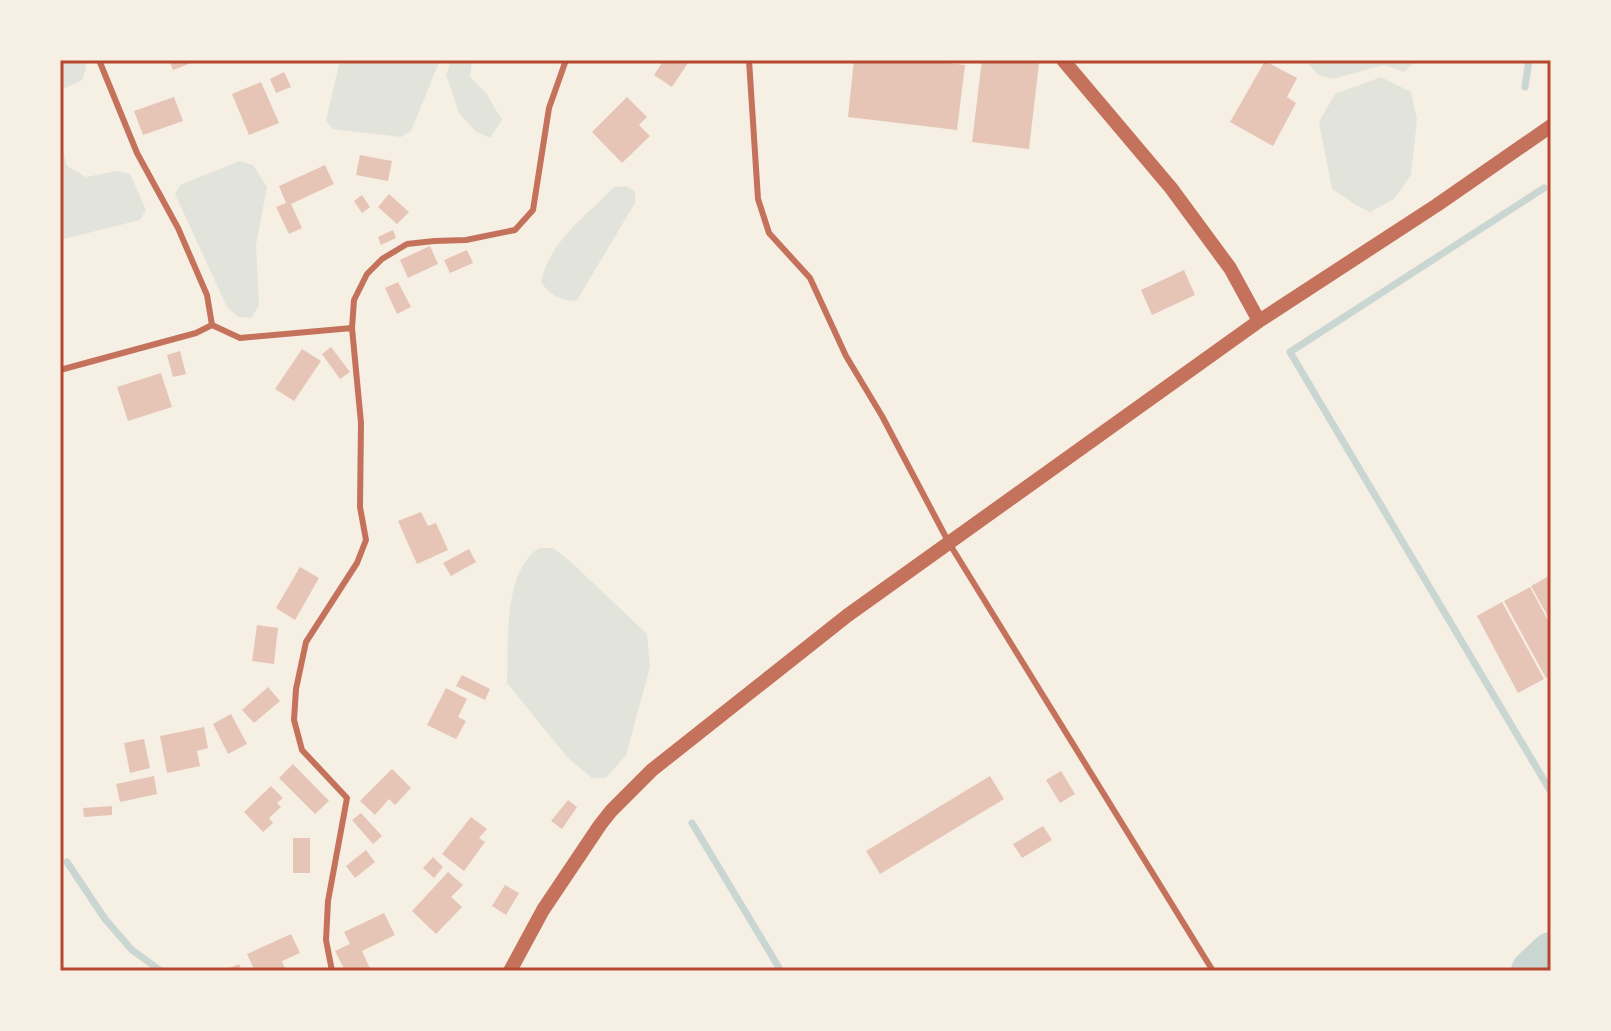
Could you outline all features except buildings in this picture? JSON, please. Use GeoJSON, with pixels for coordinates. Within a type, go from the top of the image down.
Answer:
{"type":"FeatureCollection","features":[{"type":"Feature","properties":{"kind":"street"},"geometry":{"type":"LineString","coordinates":[[1063,60],[1171,188],[1230,268],[1259,321]]}},
{"type":"Feature","properties":{"kind":"street"},"geometry":{"type":"LineString","coordinates":[[510,971],[543,910],[600,825],[652,770],[848,615],[1259,321],[1551,126]]}},
{"type":"Feature","properties":{"kind":"lane"},"geometry":{"type":"LineString","coordinates":[[99,60],[137,153],[178,228],[207,295],[212,325]]}},
{"type":"Feature","properties":{"kind":"lane"},"geometry":{"type":"LineString","coordinates":[[332,971],[326,940],[328,901],[347,798],[302,750],[294,720],[296,689],[306,642],[357,563],[366,540],[360,507],[361,423],[352,328],[354,300],[367,274],[382,259],[407,244],[466,240],[515,230],[533,210],[549,108],[566,60]]}},
{"type":"Feature","properties":{"kind":"lane"},"geometry":{"type":"LineString","coordinates":[[749,60],[758,199],[769,233],[810,278],[846,356],[882,416],[949,543],[1213,971]]}},
{"type":"Feature","properties":{"kind":"lane"},"geometry":{"type":"LineString","coordinates":[[212,325],[240,338],[352,328]]}},
{"type":"Feature","properties":{"kind":"lane"},"geometry":{"type":"LineString","coordinates":[[60,370],[196,333],[212,325]]}},
{"type":"Feature","properties":{"kind":"shaded area"},"geometry":{"type":"Polygon","coordinates":[[[60,60],[85,60],[86,68],[82,80],[60,93],[60,60]]]}},
{"type":"Feature","properties":{"kind":"shaded area"},"geometry":{"type":"Polygon","coordinates":[[[340,60],[440,60],[411,131],[401,137],[333,129],[326,121],[340,60]]]}},
{"type":"Feature","properties":{"kind":"shaded area"},"geometry":{"type":"Polygon","coordinates":[[[451,60],[472,60],[470,77],[486,93],[502,120],[490,138],[475,131],[459,113],[446,75],[451,60]]]}},
{"type":"Feature","properties":{"kind":"shaded area"},"geometry":{"type":"Polygon","coordinates":[[[1305,60],[1415,60],[1404,72],[1384,65],[1333,79],[1318,75],[1305,60]]]}},
{"type":"Feature","properties":{"kind":"shaded area"},"geometry":{"type":"Polygon","coordinates":[[[1381,77],[1411,92],[1417,120],[1411,175],[1394,199],[1370,212],[1332,189],[1319,122],[1335,94],[1381,77]]]}},
{"type":"Feature","properties":{"kind":"shaded area"},"geometry":{"type":"Polygon","coordinates":[[[60,137],[67,166],[86,177],[117,171],[130,174],[146,210],[140,220],[60,240],[60,137]]]}},
{"type":"Feature","properties":{"kind":"shaded area"},"geometry":{"type":"Polygon","coordinates":[[[240,161],[253,165],[267,187],[256,245],[259,305],[251,318],[238,317],[227,307],[175,194],[180,185],[240,161]]]}},
{"type":"Feature","properties":{"kind":"shaded area"},"geometry":{"type":"Polygon","coordinates":[[[626,186],[635,192],[635,203],[577,300],[562,299],[552,294],[541,282],[560,242],[614,187],[626,186]]]}},
{"type":"Feature","properties":{"kind":"shaded area"},"geometry":{"type":"Polygon","coordinates":[[[539,548],[553,548],[571,562],[647,634],[650,667],[626,755],[606,778],[592,778],[568,758],[507,683],[508,629],[513,591],[527,559],[539,548]]]}},
{"type":"Feature","properties":{"kind":"waterway"},"geometry":{"type":"LineString","coordinates":[[1525,87],[1529,60]]}},
{"type":"Feature","properties":{"kind":"waterway"},"geometry":{"type":"LineString","coordinates":[[1544,188],[1290,352],[1551,792]]}},
{"type":"Feature","properties":{"kind":"waterway"},"geometry":{"type":"LineString","coordinates":[[692,823],[781,971]]}},
{"type":"Feature","properties":{"kind":"waterway"},"geometry":{"type":"LineString","coordinates":[[67,862],[105,919],[132,950],[161,971]]}},
{"type":"Feature","properties":{"kind":"waterway"},"geometry":{"type":"LineString","coordinates":[[1532,971],[1551,953]]}}]}
